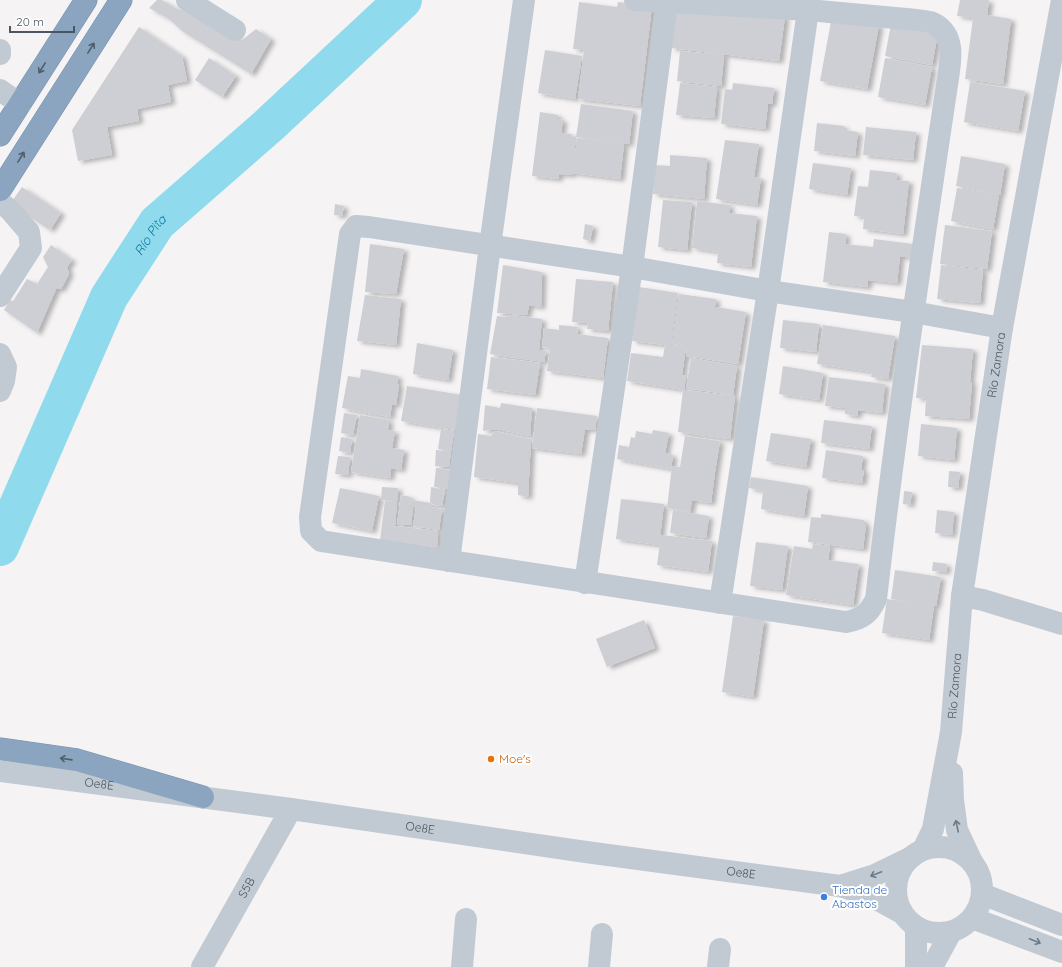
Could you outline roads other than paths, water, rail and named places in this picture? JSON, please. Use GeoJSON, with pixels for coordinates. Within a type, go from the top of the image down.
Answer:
{"type":"FeatureCollection","features":[{"type":"Feature","properties":{"kind":"highway"},"geometry":{"type":"LineString","coordinates":[[0,135],[86,0]]}},
{"type":"Feature","properties":{"kind":"highway"},"geometry":{"type":"LineString","coordinates":[[0,190],[121,0]]}},
{"type":"Feature","properties":{"kind":"highway"},"geometry":{"type":"LineString","coordinates":[[0,749],[77,760],[203,797]]}},
{"type":"Feature","properties":{"kind":"street"},"geometry":{"type":"LineString","coordinates":[[187,0],[235,30]]}},
{"type":"Feature","properties":{"kind":"street"},"geometry":{"type":"LineString","coordinates":[[449,562],[524,0]]}},
{"type":"Feature","properties":{"kind":"street"},"geometry":{"type":"LineString","coordinates":[[635,0],[808,10],[917,20],[935,23],[945,33],[949,42],[951,56],[912,312],[890,476],[876,599],[872,608],[865,615],[856,620],[846,622],[449,562],[322,541],[311,532],[310,517],[350,234],[356,226],[632,267],[768,291],[912,312],[1002,328]]}},
{"type":"Feature","properties":{"kind":"street","name":"Río Zamora"},"geometry":{"type":"LineString","coordinates":[[917,854],[933,829],[951,732],[962,596],[1002,328],[1060,24],[1062,0]]}},
{"type":"Feature","properties":{"kind":"street"},"geometry":{"type":"LineString","coordinates":[[585,583],[632,267],[667,2]]}},
{"type":"Feature","properties":{"kind":"street"},"geometry":{"type":"LineString","coordinates":[[720,603],[768,291],[808,10]]}},
{"type":"Feature","properties":{"kind":"street"},"geometry":{"type":"LineString","coordinates":[[0,90],[20,104]]}},
{"type":"Feature","properties":{"kind":"street"},"geometry":{"type":"LineString","coordinates":[[0,202],[10,210],[29,232],[31,248],[0,296]]}},
{"type":"Feature","properties":{"kind":"street"},"geometry":{"type":"LineString","coordinates":[[0,354],[6,367],[4,381],[0,391]]}},
{"type":"Feature","properties":{"kind":"street"},"geometry":{"type":"LineString","coordinates":[[962,596],[983,600],[1062,624]]}},
{"type":"Feature","properties":{"kind":"street","name":"Río Zamora"},"geometry":{"type":"LineString","coordinates":[[951,732],[953,800],[957,830],[972,862]]}},
{"type":"Feature","properties":{"kind":"street","name":"Oe8E"},"geometry":{"type":"LineString","coordinates":[[0,771],[291,809],[586,852],[840,886],[871,896],[909,920]]}},
{"type":"Feature","properties":{"kind":"street","name":"S5B"},"geometry":{"type":"LineString","coordinates":[[202,967],[291,809]]}},
{"type":"Feature","properties":{"kind":"street"},"geometry":{"type":"LineString","coordinates":[[932,848],[949,848],[962,854],[972,862],[980,877],[982,894],[980,905],[972,918],[963,926],[951,932],[939,934],[927,932],[909,920],[898,904],[896,894],[897,884],[899,874],[904,866],[917,854],[932,848]]}},
{"type":"Feature","properties":{"kind":"street","name":"Oe8E"},"geometry":{"type":"LineString","coordinates":[[840,886],[874,875],[917,854]]}},
{"type":"Feature","properties":{"kind":"street"},"geometry":{"type":"LineString","coordinates":[[982,894],[1062,925]]}},
{"type":"Feature","properties":{"kind":"street"},"geometry":{"type":"LineString","coordinates":[[972,918],[1062,952]]}},
{"type":"Feature","properties":{"kind":"street"},"geometry":{"type":"LineString","coordinates":[[462,967],[466,919]]}},
{"type":"Feature","properties":{"kind":"street"},"geometry":{"type":"LineString","coordinates":[[909,920],[916,967]]}},
{"type":"Feature","properties":{"kind":"street"},"geometry":{"type":"LineString","coordinates":[[932,967],[951,932]]}},
{"type":"Feature","properties":{"kind":"street"},"geometry":{"type":"LineString","coordinates":[[599,967],[602,934]]}},
{"type":"Feature","properties":{"kind":"waterway","name":"Río Pita"},"geometry":{"type":"LineString","coordinates":[[0,547],[109,297],[157,223],[268,126],[403,0]]}},
{"type":"Feature","properties":{"kind":"place","name":"Moe's"},"geometry":{"type":"Point","coordinates":[491,759]}},
{"type":"Feature","properties":{"kind":"place","name":"Tienda de Abastos"},"geometry":{"type":"Point","coordinates":[824,897]}}]}
